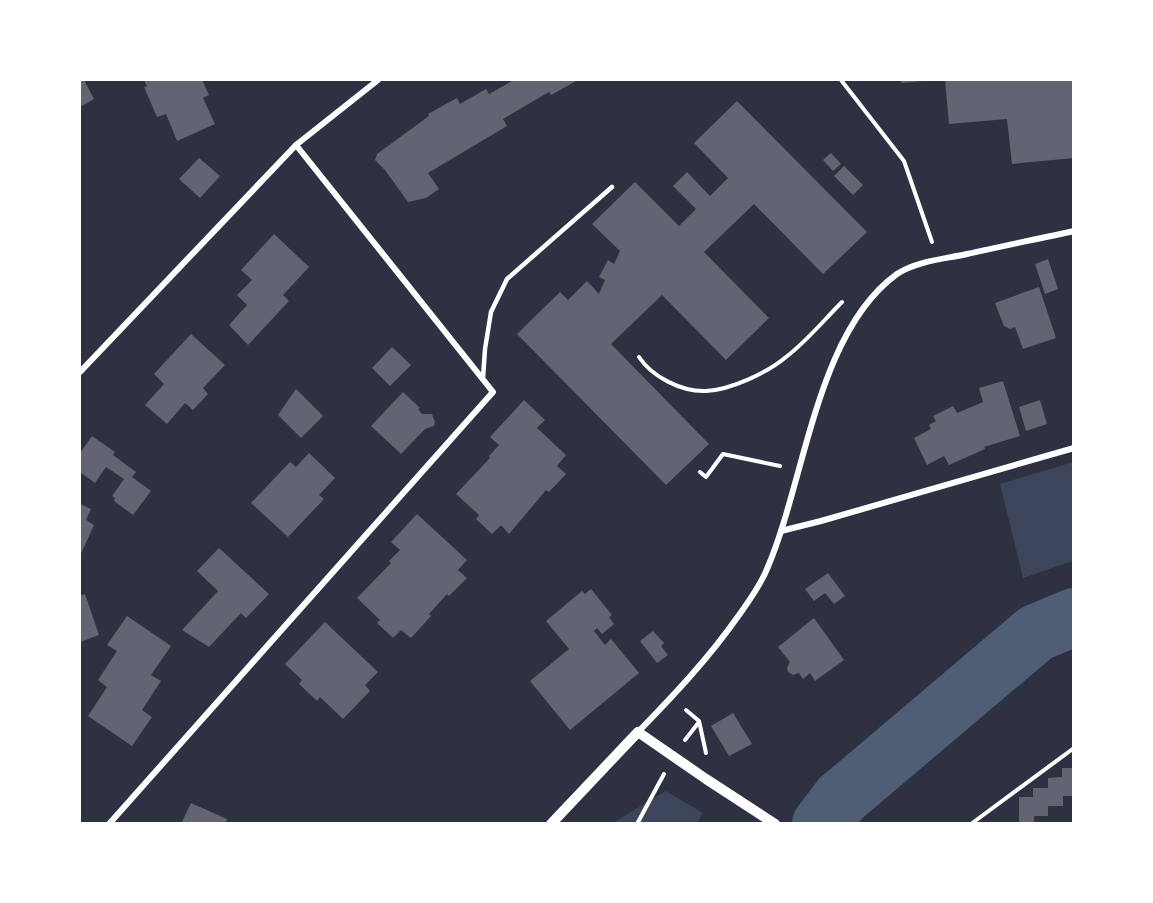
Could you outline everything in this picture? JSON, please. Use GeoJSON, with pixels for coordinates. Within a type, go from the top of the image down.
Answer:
{"type":"FeatureCollection","features":[{"type":"Feature","properties":{"kind":"street"},"geometry":{"type":"LineString","coordinates":[[80,372],[296,145],[378,80]]}},
{"type":"Feature","properties":{"kind":"street"},"geometry":{"type":"LineString","coordinates":[[109,824],[493,392],[296,145]]}},
{"type":"Feature","properties":{"kind":"street"},"geometry":{"type":"LineString","coordinates":[[551,824],[715,649],[752,596],[767,571],[838,351],[852,324],[868,301],[898,274],[938,260],[1074,231]]}},
{"type":"Feature","properties":{"kind":"street"},"geometry":{"type":"LineString","coordinates":[[781,531],[1074,448]]}},
{"type":"Feature","properties":{"kind":"street"},"geometry":{"type":"LineString","coordinates":[[638,732],[706,780],[775,824]]}},
{"type":"Feature","properties":{"kind":"lane"},"geometry":{"type":"LineString","coordinates":[[483,378],[491,312],[507,279],[612,187]]}},
{"type":"Feature","properties":{"kind":"path"},"geometry":{"type":"LineString","coordinates":[[841,80],[904,161],[938,260]]}},
{"type":"Feature","properties":{"kind":"path"},"geometry":{"type":"LineString","coordinates":[[639,357],[645,368],[671,385],[705,391],[744,382],[786,358],[843,302]]}},
{"type":"Feature","properties":{"kind":"path"},"geometry":{"type":"LineString","coordinates":[[700,472],[706,477],[723,454],[798,470]]}},
{"type":"Feature","properties":{"kind":"path"},"geometry":{"type":"LineString","coordinates":[[699,721],[707,755]]}},
{"type":"Feature","properties":{"kind":"path"},"geometry":{"type":"LineString","coordinates":[[971,824],[1074,748]]}},
{"type":"Feature","properties":{"kind":"path"},"geometry":{"type":"LineString","coordinates":[[637,824],[673,757]]}},
{"type":"Feature","properties":{"kind":"shaded area"},"geometry":{"type":"Polygon","coordinates":[[[1073,462],[1073,561],[1023,578],[1000,484],[1073,462]]]}},
{"type":"Feature","properties":{"kind":"shaded area"},"geometry":{"type":"Polygon","coordinates":[[[666,791],[703,813],[697,823],[611,824],[666,791]]]}},
{"type":"Feature","properties":{"kind":"building"},"geometry":{"type":"Polygon","coordinates":[[[80,80],[84,80],[94,99],[80,107],[80,80]]]}},
{"type":"Feature","properties":{"kind":"building"},"geometry":{"type":"Polygon","coordinates":[[[144,80],[202,80],[209,95],[203,98],[215,124],[177,141],[166,114],[157,117],[144,87],[147,86],[144,80]]]}},
{"type":"Feature","properties":{"kind":"building"},"geometry":{"type":"Polygon","coordinates":[[[514,80],[578,80],[551,95],[549,92],[503,119],[507,126],[428,173],[439,189],[426,198],[408,202],[375,160],[377,154],[429,116],[428,114],[457,98],[460,104],[486,89],[489,94],[514,80]]]}},
{"type":"Feature","properties":{"kind":"building"},"geometry":{"type":"Polygon","coordinates":[[[901,80],[923,80],[923,81],[901,83],[901,80]]]}},
{"type":"Feature","properties":{"kind":"building"},"geometry":{"type":"Polygon","coordinates":[[[945,80],[1074,80],[1074,158],[1012,164],[1007,119],[949,124],[945,80]]]}},
{"type":"Feature","properties":{"kind":"building"},"geometry":{"type":"Polygon","coordinates":[[[737,101],[867,232],[823,274],[754,204],[704,252],[769,318],[726,360],[662,295],[611,344],[709,444],[666,485],[517,334],[560,292],[568,300],[587,281],[599,294],[605,280],[599,277],[608,260],[614,264],[620,251],[592,224],[635,182],[679,226],[696,209],[673,186],[687,172],[710,196],[728,178],[694,143],[737,101]]]}},
{"type":"Feature","properties":{"kind":"building"},"geometry":{"type":"Polygon","coordinates":[[[831,153],[841,164],[833,171],[823,160],[831,153]]]}},
{"type":"Feature","properties":{"kind":"building"},"geometry":{"type":"Polygon","coordinates":[[[199,158],[220,176],[200,198],[179,179],[199,158]]]}},
{"type":"Feature","properties":{"kind":"building"},"geometry":{"type":"Polygon","coordinates":[[[844,166],[863,185],[853,195],[834,176],[844,166]]]}},
{"type":"Feature","properties":{"kind":"building"},"geometry":{"type":"Polygon","coordinates":[[[274,234],[309,267],[283,295],[289,301],[248,345],[229,325],[247,305],[237,295],[252,280],[241,270],[274,234]]]}},
{"type":"Feature","properties":{"kind":"building"},"geometry":{"type":"Polygon","coordinates":[[[1048,259],[1058,289],[1045,294],[1035,264],[1048,259]]]}},
{"type":"Feature","properties":{"kind":"building"},"geometry":{"type":"Polygon","coordinates":[[[1039,287],[1056,338],[1023,349],[1015,327],[1010,329],[1004,326],[995,303],[1039,287]]]}},
{"type":"Feature","properties":{"kind":"building"},"geometry":{"type":"Polygon","coordinates":[[[191,334],[225,365],[203,388],[208,394],[193,410],[185,403],[167,424],[145,405],[164,384],[154,374],[191,334]]]}},
{"type":"Feature","properties":{"kind":"building"},"geometry":{"type":"Polygon","coordinates":[[[392,347],[411,365],[390,386],[372,368],[392,347]]]}},
{"type":"Feature","properties":{"kind":"building"},"geometry":{"type":"Polygon","coordinates":[[[1003,381],[1020,436],[984,447],[985,449],[949,465],[944,456],[927,465],[914,438],[931,429],[929,425],[936,421],[933,416],[953,406],[957,413],[983,402],[979,388],[1003,381]]]}},
{"type":"Feature","properties":{"kind":"building"},"geometry":{"type":"Polygon","coordinates":[[[296,389],[323,416],[301,438],[278,415],[296,389]]]}},
{"type":"Feature","properties":{"kind":"building"},"geometry":{"type":"Polygon","coordinates":[[[403,392],[420,408],[418,409],[422,414],[432,414],[435,422],[434,426],[425,429],[401,454],[371,426],[403,392]]]}},
{"type":"Feature","properties":{"kind":"building"},"geometry":{"type":"Polygon","coordinates":[[[524,400],[545,420],[537,428],[566,455],[557,466],[566,474],[549,492],[546,490],[509,534],[501,525],[492,534],[476,519],[479,515],[456,494],[490,458],[489,456],[499,445],[490,437],[524,400]]]}},
{"type":"Feature","properties":{"kind":"building"},"geometry":{"type":"Polygon","coordinates":[[[1040,400],[1047,424],[1026,431],[1019,407],[1040,400]]]}},
{"type":"Feature","properties":{"kind":"building"},"geometry":{"type":"Polygon","coordinates":[[[92,436],[115,452],[113,455],[136,472],[132,477],[151,491],[133,515],[114,501],[115,498],[112,496],[124,479],[106,467],[95,483],[80,472],[80,453],[92,436]]]}},
{"type":"Feature","properties":{"kind":"building"},"geometry":{"type":"Polygon","coordinates":[[[309,453],[335,478],[319,495],[324,499],[288,537],[251,503],[290,462],[296,467],[309,453]]]}},
{"type":"Feature","properties":{"kind":"building"},"geometry":{"type":"Polygon","coordinates":[[[80,504],[91,509],[86,520],[94,525],[80,556],[80,504]]]}},
{"type":"Feature","properties":{"kind":"building"},"geometry":{"type":"Polygon","coordinates":[[[417,514],[467,560],[458,570],[467,578],[449,596],[447,594],[411,638],[401,630],[393,638],[377,623],[380,620],[357,598],[391,563],[389,561],[400,550],[391,542],[417,514]]]}},
{"type":"Feature","properties":{"kind":"building"},"geometry":{"type":"Polygon","coordinates":[[[219,548],[269,594],[246,618],[241,613],[209,647],[182,630],[218,591],[197,571],[219,548]]]}},
{"type":"Feature","properties":{"kind":"building"},"geometry":{"type":"Polygon","coordinates":[[[828,573],[845,596],[834,604],[825,593],[814,601],[805,589],[828,573]]]}},
{"type":"Feature","properties":{"kind":"building"},"geometry":{"type":"Polygon","coordinates":[[[591,589],[612,615],[609,617],[614,624],[602,634],[597,628],[594,631],[605,645],[611,639],[639,673],[570,730],[530,681],[569,649],[546,621],[582,591],[585,594],[591,589]]]}},
{"type":"Feature","properties":{"kind":"building"},"geometry":{"type":"Polygon","coordinates":[[[85,594],[99,635],[80,642],[80,596],[85,594]]]}},
{"type":"Feature","properties":{"kind":"building"},"geometry":{"type":"Polygon","coordinates":[[[127,616],[171,646],[151,675],[161,681],[142,710],[152,717],[132,746],[88,716],[107,687],[98,680],[117,651],[107,645],[127,616]]]}},
{"type":"Feature","properties":{"kind":"building"},"geometry":{"type":"Polygon","coordinates":[[[814,618],[844,660],[815,681],[810,673],[803,679],[799,673],[793,675],[788,672],[790,662],[778,647],[814,618]]]}},
{"type":"Feature","properties":{"kind":"building"},"geometry":{"type":"Polygon","coordinates":[[[325,622],[378,672],[365,685],[370,691],[343,719],[320,697],[317,701],[299,684],[302,680],[285,664],[325,622]]]}},
{"type":"Feature","properties":{"kind":"building"},"geometry":{"type":"Polygon","coordinates":[[[653,631],[664,643],[661,646],[668,655],[657,663],[640,641],[653,631]]]}},
{"type":"Feature","properties":{"kind":"building"},"geometry":{"type":"Polygon","coordinates":[[[733,713],[752,744],[729,756],[711,726],[733,713]]]}},
{"type":"Feature","properties":{"kind":"building"},"geometry":{"type":"Polygon","coordinates":[[[1062,768],[1074,768],[1074,796],[1063,796],[1063,806],[1048,806],[1048,816],[1034,816],[1034,824],[1019,824],[1019,797],[1033,797],[1033,788],[1048,788],[1048,778],[1062,777],[1062,768]]]}},
{"type":"Feature","properties":{"kind":"building"},"geometry":{"type":"Polygon","coordinates":[[[191,803],[227,819],[225,824],[181,824],[191,803]]]}},
{"type":"Feature","properties":{"kind":"waterway"},"geometry":{"type":"LineString","coordinates":[[821,824],[840,799],[1036,633],[1074,617]]}}]}
